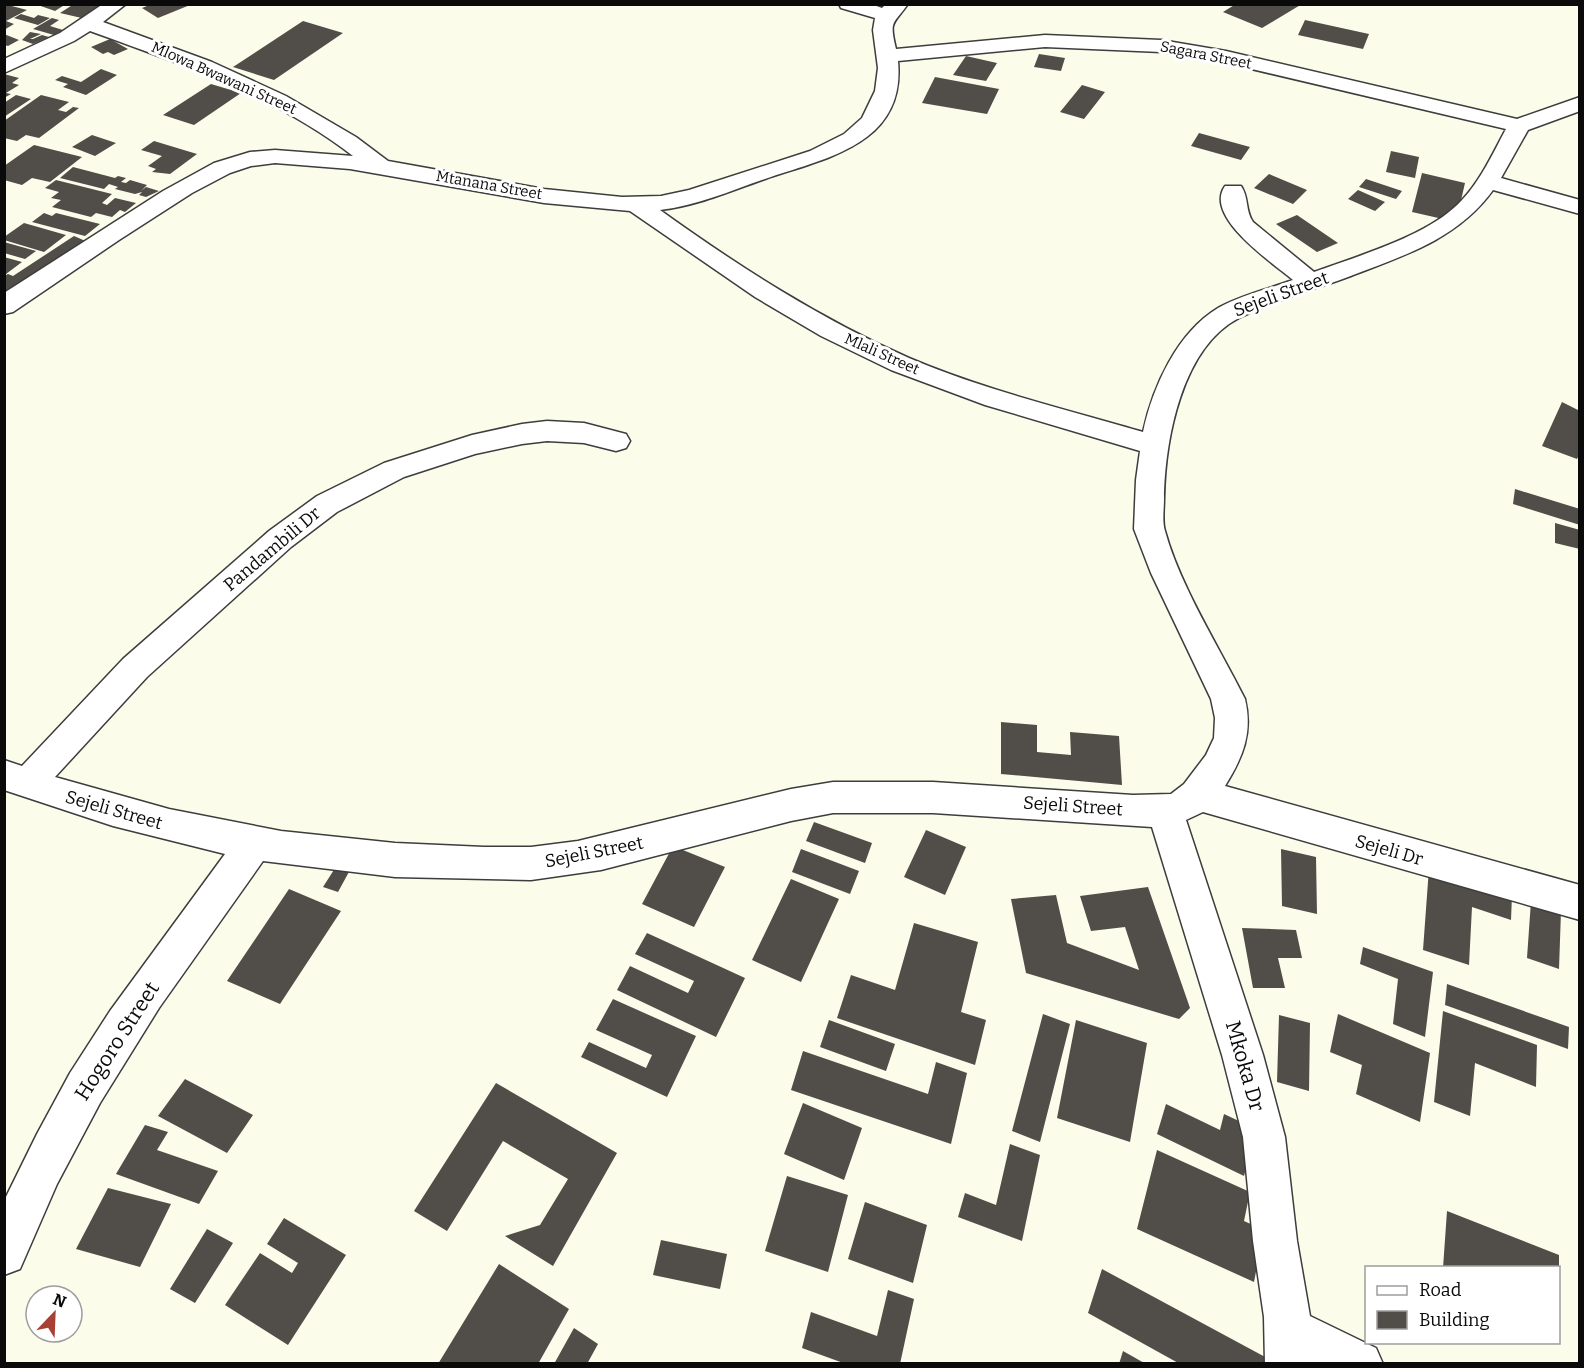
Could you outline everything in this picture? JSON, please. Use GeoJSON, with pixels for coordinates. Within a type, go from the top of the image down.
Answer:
{"type":"FeatureCollection","features":[{"type":"Feature","properties":{"kind":"street"},"geometry":{"type":"LineString","coordinates":[[4,67],[90,24],[117,4]]}},
{"type":"Feature","properties":{"kind":"street"},"geometry":{"type":"LineString","coordinates":[[848,4],[893,10]]}},
{"type":"Feature","properties":{"kind":"street","name":"Mtanana Street"},"geometry":{"type":"LineString","coordinates":[[6,303],[205,176],[237,163],[283,156],[381,166],[493,188],[636,204],[681,200],[824,152],[851,139],[868,124],[883,104],[888,82],[887,56],[882,34],[893,10]]}},
{"type":"Feature","properties":{"kind":"street","name":"Mlowa Bwawani Street"},"geometry":{"type":"LineString","coordinates":[[90,24],[272,96],[344,136],[381,166]]}},
{"type":"Feature","properties":{"kind":"street","name":"Sagara Street"},"geometry":{"type":"LineString","coordinates":[[887,56],[1045,41],[1161,46],[1226,57],[1519,126]]}},
{"type":"Feature","properties":{"kind":"street"},"geometry":{"type":"LineString","coordinates":[[1519,126],[1580,103]]}},
{"type":"Feature","properties":{"kind":"street","name":"Sejeli Street"},"geometry":{"type":"LineString","coordinates":[[16,779],[95,806],[161,824],[254,843],[408,862],[514,864],[581,858],[825,798],[897,797],[1182,802],[1231,742],[1233,719],[1228,699],[1166,573],[1149,529],[1150,480],[1155,446],[1170,385],[1198,339],[1209,327],[1228,313],[1402,248],[1448,223],[1470,206],[1488,182],[1519,126]]}},
{"type":"Feature","properties":{"kind":"street"},"geometry":{"type":"LineString","coordinates":[[1488,182],[1580,207]]}},
{"type":"Feature","properties":{"kind":"street"},"geometry":{"type":"LineString","coordinates":[[1233,191],[1235,213],[1244,226],[1312,283]]}},
{"type":"Feature","properties":{"kind":"street","name":"Mlali Street"},"geometry":{"type":"LineString","coordinates":[[636,204],[768,296],[855,343],[901,364],[972,390],[1155,446]]}},
{"type":"Feature","properties":{"kind":"street","name":"Pandambili Dr"},"geometry":{"type":"LineString","coordinates":[[16,779],[135,668],[280,539],[345,493],[394,470],[472,445],[522,434],[547,431],[584,433],[616,441]]}},
{"type":"Feature","properties":{"kind":"street","name":"Sejeli Dr"},"geometry":{"type":"LineString","coordinates":[[1182,802],[1580,903]]}},
{"type":"Feature","properties":{"kind":"street","name":"Mkoka Dr"},"geometry":{"type":"LineString","coordinates":[[1182,802],[1199,924],[1246,1064],[1265,1140],[1288,1347],[1360,1364]]}},
{"type":"Feature","properties":{"kind":"street","name":"Hogoro Street"},"geometry":{"type":"LineString","coordinates":[[4,1253],[41,1171],[85,1088],[145,996],[254,843]]}},
{"type":"Feature","properties":{"kind":"building"},"geometry":{"type":"Polygon","coordinates":[[[4,4],[27,10],[6,21],[14,24],[4,30],[4,4]]]}},
{"type":"Feature","properties":{"kind":"building"},"geometry":{"type":"Polygon","coordinates":[[[35,4],[66,4],[55,11],[35,4]]]}},
{"type":"Feature","properties":{"kind":"building"},"geometry":{"type":"Polygon","coordinates":[[[74,4],[103,4],[86,19],[60,13],[74,4]]]}},
{"type":"Feature","properties":{"kind":"building"},"geometry":{"type":"Polygon","coordinates":[[[152,4],[190,5],[158,18],[142,8],[152,4]]]}},
{"type":"Feature","properties":{"kind":"building"},"geometry":{"type":"Polygon","coordinates":[[[1236,4],[1302,4],[1262,28],[1223,12],[1236,4]]]}},
{"type":"Feature","properties":{"kind":"building"},"geometry":{"type":"Polygon","coordinates":[[[21,14],[34,18],[38,15],[50,18],[38,25],[14,18],[21,14]]]}},
{"type":"Feature","properties":{"kind":"building"},"geometry":{"type":"Polygon","coordinates":[[[52,18],[59,20],[50,26],[63,30],[54,35],[33,29],[52,18]]]}},
{"type":"Feature","properties":{"kind":"building"},"geometry":{"type":"Polygon","coordinates":[[[1305,20],[1369,34],[1363,49],[1298,35],[1305,20]]]}},
{"type":"Feature","properties":{"kind":"building"},"geometry":{"type":"Polygon","coordinates":[[[303,21],[343,33],[274,80],[233,67],[303,21]]]}},
{"type":"Feature","properties":{"kind":"building"},"geometry":{"type":"Polygon","coordinates":[[[30,32],[41,34],[30,39],[42,35],[49,37],[33,44],[22,40],[30,32]]]}},
{"type":"Feature","properties":{"kind":"building"},"geometry":{"type":"Polygon","coordinates":[[[4,34],[19,40],[8,46],[4,45],[4,34]]]}},
{"type":"Feature","properties":{"kind":"building"},"geometry":{"type":"Polygon","coordinates":[[[110,39],[128,49],[114,55],[108,52],[103,54],[91,47],[110,39]]]}},
{"type":"Feature","properties":{"kind":"building"},"geometry":{"type":"Polygon","coordinates":[[[1039,54],[1065,58],[1061,71],[1034,67],[1039,54]]]}},
{"type":"Feature","properties":{"kind":"building"},"geometry":{"type":"Polygon","coordinates":[[[966,56],[997,63],[986,81],[953,75],[966,56]]]}},
{"type":"Feature","properties":{"kind":"building"},"geometry":{"type":"Polygon","coordinates":[[[101,69],[117,75],[86,95],[63,87],[68,84],[55,80],[62,76],[81,82],[101,69]]]}},
{"type":"Feature","properties":{"kind":"building"},"geometry":{"type":"Polygon","coordinates":[[[4,74],[19,78],[12,83],[19,85],[6,93],[11,94],[4,98],[4,74]]]}},
{"type":"Feature","properties":{"kind":"building"},"geometry":{"type":"Polygon","coordinates":[[[935,77],[999,89],[987,114],[922,103],[935,77]]]}},
{"type":"Feature","properties":{"kind":"building"},"geometry":{"type":"Polygon","coordinates":[[[211,84],[241,93],[194,125],[163,115],[211,84]]]}},
{"type":"Feature","properties":{"kind":"building"},"geometry":{"type":"Polygon","coordinates":[[[1082,85],[1105,92],[1084,119],[1060,112],[1082,85]]]}},
{"type":"Feature","properties":{"kind":"building"},"geometry":{"type":"Polygon","coordinates":[[[16,95],[31,99],[4,117],[4,103],[16,95]]]}},
{"type":"Feature","properties":{"kind":"building"},"geometry":{"type":"Polygon","coordinates":[[[41,95],[69,102],[58,110],[66,112],[73,107],[79,108],[39,138],[26,135],[17,141],[4,138],[4,121],[41,95]]]}},
{"type":"Feature","properties":{"kind":"building"},"geometry":{"type":"Polygon","coordinates":[[[1199,133],[1250,147],[1241,160],[1191,146],[1199,133]]]}},
{"type":"Feature","properties":{"kind":"building"},"geometry":{"type":"Polygon","coordinates":[[[92,135],[116,143],[95,156],[72,147],[92,135]]]}},
{"type":"Feature","properties":{"kind":"building"},"geometry":{"type":"Polygon","coordinates":[[[154,141],[197,154],[170,174],[152,172],[156,169],[148,166],[162,156],[141,150],[154,141]]]}},
{"type":"Feature","properties":{"kind":"building"},"geometry":{"type":"Polygon","coordinates":[[[34,145],[82,157],[50,182],[32,178],[22,185],[4,180],[4,166],[34,145]]]}},
{"type":"Feature","properties":{"kind":"building"},"geometry":{"type":"Polygon","coordinates":[[[1391,151],[1419,157],[1415,178],[1386,172],[1391,151]]]}},
{"type":"Feature","properties":{"kind":"building"},"geometry":{"type":"Polygon","coordinates":[[[73,167],[115,178],[118,176],[126,178],[121,182],[126,183],[130,180],[147,185],[141,191],[146,187],[159,191],[146,197],[139,195],[142,192],[135,194],[115,189],[118,187],[109,184],[104,189],[60,178],[73,167]]]}},
{"type":"Feature","properties":{"kind":"building"},"geometry":{"type":"Polygon","coordinates":[[[1422,173],[1465,183],[1456,222],[1412,212],[1422,173]]]}},
{"type":"Feature","properties":{"kind":"building"},"geometry":{"type":"Polygon","coordinates":[[[1269,174],[1307,190],[1293,204],[1254,188],[1269,174]]]}},
{"type":"Feature","properties":{"kind":"building"},"geometry":{"type":"Polygon","coordinates":[[[1366,179],[1402,191],[1396,199],[1359,187],[1366,179]]]}},
{"type":"Feature","properties":{"kind":"building"},"geometry":{"type":"Polygon","coordinates":[[[56,180],[112,194],[102,203],[107,205],[115,198],[136,203],[125,212],[120,210],[112,217],[96,213],[91,217],[52,207],[61,200],[51,198],[59,192],[45,188],[56,180]]]}},
{"type":"Feature","properties":{"kind":"building"},"geometry":{"type":"Polygon","coordinates":[[[1358,190],[1385,202],[1375,211],[1348,199],[1358,190]]]}},
{"type":"Feature","properties":{"kind":"building"},"geometry":{"type":"Polygon","coordinates":[[[44,213],[52,216],[56,213],[100,224],[85,236],[32,222],[44,213]]]}},
{"type":"Feature","properties":{"kind":"building"},"geometry":{"type":"Polygon","coordinates":[[[1297,215],[1338,243],[1317,252],[1276,224],[1297,215]]]}},
{"type":"Feature","properties":{"kind":"building"},"geometry":{"type":"Polygon","coordinates":[[[24,223],[66,235],[44,252],[4,240],[4,237],[24,223]]]}},
{"type":"Feature","properties":{"kind":"building"},"geometry":{"type":"Polygon","coordinates":[[[74,236],[90,243],[8,292],[4,291],[4,276],[8,274],[13,276],[74,236]]]}},
{"type":"Feature","properties":{"kind":"building"},"geometry":{"type":"Polygon","coordinates":[[[4,242],[36,251],[25,259],[4,253],[4,242]]]}},
{"type":"Feature","properties":{"kind":"building"},"geometry":{"type":"Polygon","coordinates":[[[4,257],[22,262],[6,274],[4,257]]]}},
{"type":"Feature","properties":{"kind":"building"},"geometry":{"type":"Polygon","coordinates":[[[1562,402],[1580,411],[1580,453],[1577,459],[1542,446],[1562,402]]]}},
{"type":"Feature","properties":{"kind":"building"},"geometry":{"type":"Polygon","coordinates":[[[1515,489],[1580,509],[1580,525],[1513,504],[1515,489]]]}},
{"type":"Feature","properties":{"kind":"building"},"geometry":{"type":"Polygon","coordinates":[[[1555,523],[1580,530],[1580,549],[1555,543],[1555,523]]]}},
{"type":"Feature","properties":{"kind":"building"},"geometry":{"type":"Polygon","coordinates":[[[1001,722],[1037,725],[1037,752],[1071,755],[1070,732],[1119,736],[1122,785],[1001,774],[1001,722]]]}},
{"type":"Feature","properties":{"kind":"building"},"geometry":{"type":"Polygon","coordinates":[[[814,822],[872,843],[865,863],[806,841],[814,822]]]}},
{"type":"Feature","properties":{"kind":"building"},"geometry":{"type":"Polygon","coordinates":[[[926,830],[966,847],[945,895],[904,877],[926,830]]]}},
{"type":"Feature","properties":{"kind":"building"},"geometry":{"type":"Polygon","coordinates":[[[673,846],[725,867],[694,927],[642,904],[673,846]]]}},
{"type":"Feature","properties":{"kind":"building"},"geometry":{"type":"Polygon","coordinates":[[[801,849],[859,871],[850,894],[792,872],[801,849]]]}},
{"type":"Feature","properties":{"kind":"building"},"geometry":{"type":"Polygon","coordinates":[[[1281,849],[1316,857],[1317,914],[1282,906],[1281,849]]]}},
{"type":"Feature","properties":{"kind":"building"},"geometry":{"type":"Polygon","coordinates":[[[337,865],[350,870],[338,892],[323,887],[337,865]]]}},
{"type":"Feature","properties":{"kind":"building"},"geometry":{"type":"Polygon","coordinates":[[[1429,868],[1512,895],[1511,920],[1472,907],[1469,965],[1423,950],[1429,868]]]}},
{"type":"Feature","properties":{"kind":"building"},"geometry":{"type":"Polygon","coordinates":[[[791,879],[839,899],[801,982],[752,960],[791,879]]]}},
{"type":"Feature","properties":{"kind":"building"},"geometry":{"type":"Polygon","coordinates":[[[1148,887],[1190,1008],[1179,1019],[1026,973],[1011,899],[1056,895],[1067,943],[1139,970],[1125,927],[1091,931],[1080,896],[1148,887]]]}},
{"type":"Feature","properties":{"kind":"building"},"geometry":{"type":"Polygon","coordinates":[[[289,889],[341,911],[280,1004],[227,981],[289,889]]]}},
{"type":"Feature","properties":{"kind":"building"},"geometry":{"type":"Polygon","coordinates":[[[1531,901],[1561,911],[1559,969],[1527,958],[1531,901]]]}},
{"type":"Feature","properties":{"kind":"building"},"geometry":{"type":"Polygon","coordinates":[[[914,923],[978,942],[961,1012],[986,1020],[975,1065],[837,1018],[851,975],[895,990],[914,923]]]}},
{"type":"Feature","properties":{"kind":"building"},"geometry":{"type":"Polygon","coordinates":[[[1242,928],[1296,930],[1302,958],[1278,958],[1285,988],[1253,988],[1242,928]]]}},
{"type":"Feature","properties":{"kind":"building"},"geometry":{"type":"Polygon","coordinates":[[[647,933],[745,978],[716,1037],[617,990],[630,966],[688,993],[694,981],[635,954],[647,933]]]}},
{"type":"Feature","properties":{"kind":"building"},"geometry":{"type":"Polygon","coordinates":[[[1363,947],[1433,972],[1425,1037],[1393,1024],[1398,979],[1360,964],[1363,947]]]}},
{"type":"Feature","properties":{"kind":"building"},"geometry":{"type":"Polygon","coordinates":[[[1447,984],[1569,1027],[1568,1049],[1445,1005],[1447,984]]]}},
{"type":"Feature","properties":{"kind":"building"},"geometry":{"type":"Polygon","coordinates":[[[613,999],[696,1036],[667,1097],[581,1057],[589,1042],[646,1068],[652,1055],[596,1030],[613,999]]]}},
{"type":"Feature","properties":{"kind":"building"},"geometry":{"type":"Polygon","coordinates":[[[1443,1011],[1537,1045],[1536,1087],[1475,1063],[1470,1116],[1434,1102],[1443,1011]]]}},
{"type":"Feature","properties":{"kind":"building"},"geometry":{"type":"Polygon","coordinates":[[[1043,1014],[1070,1024],[1040,1142],[1012,1131],[1043,1014]]]}},
{"type":"Feature","properties":{"kind":"building"},"geometry":{"type":"Polygon","coordinates":[[[1338,1014],[1430,1053],[1420,1122],[1356,1094],[1362,1065],[1330,1052],[1338,1014]]]}},
{"type":"Feature","properties":{"kind":"building"},"geometry":{"type":"Polygon","coordinates":[[[1279,1015],[1310,1023],[1309,1091],[1277,1082],[1279,1015]]]}},
{"type":"Feature","properties":{"kind":"building"},"geometry":{"type":"Polygon","coordinates":[[[829,1020],[895,1044],[886,1071],[820,1047],[829,1020]]]}},
{"type":"Feature","properties":{"kind":"building"},"geometry":{"type":"Polygon","coordinates":[[[1076,1020],[1147,1043],[1130,1142],[1057,1118],[1076,1020]]]}},
{"type":"Feature","properties":{"kind":"building"},"geometry":{"type":"Polygon","coordinates":[[[803,1051],[928,1094],[936,1062],[967,1073],[951,1144],[791,1090],[803,1051]]]}},
{"type":"Feature","properties":{"kind":"building"},"geometry":{"type":"Polygon","coordinates":[[[185,1079],[253,1115],[227,1153],[158,1116],[185,1079]]]}},
{"type":"Feature","properties":{"kind":"building"},"geometry":{"type":"Polygon","coordinates":[[[496,1083],[617,1153],[553,1266],[505,1236],[540,1225],[568,1179],[503,1141],[447,1231],[414,1211],[496,1083]]]}},
{"type":"Feature","properties":{"kind":"building"},"geometry":{"type":"Polygon","coordinates":[[[803,1103],[862,1128],[844,1180],[784,1154],[803,1103]]]}},
{"type":"Feature","properties":{"kind":"building"},"geometry":{"type":"Polygon","coordinates":[[[1166,1104],[1220,1130],[1224,1114],[1256,1129],[1244,1176],[1157,1134],[1166,1104]]]}},
{"type":"Feature","properties":{"kind":"building"},"geometry":{"type":"Polygon","coordinates":[[[145,1125],[168,1132],[157,1150],[218,1171],[199,1204],[116,1174],[145,1125]]]}},
{"type":"Feature","properties":{"kind":"building"},"geometry":{"type":"Polygon","coordinates":[[[1010,1144],[1040,1155],[1022,1241],[958,1217],[965,1193],[996,1205],[1010,1144]]]}},
{"type":"Feature","properties":{"kind":"building"},"geometry":{"type":"Polygon","coordinates":[[[1157,1150],[1250,1192],[1244,1221],[1264,1230],[1254,1282],[1137,1229],[1157,1150]]]}},
{"type":"Feature","properties":{"kind":"building"},"geometry":{"type":"Polygon","coordinates":[[[787,1176],[848,1195],[828,1272],[765,1251],[787,1176]]]}},
{"type":"Feature","properties":{"kind":"building"},"geometry":{"type":"Polygon","coordinates":[[[108,1188],[171,1204],[140,1267],[76,1249],[108,1188]]]}},
{"type":"Feature","properties":{"kind":"building"},"geometry":{"type":"Polygon","coordinates":[[[865,1202],[927,1225],[913,1283],[848,1259],[865,1202]]]}},
{"type":"Feature","properties":{"kind":"building"},"geometry":{"type":"Polygon","coordinates":[[[1447,1211],[1559,1255],[1559,1266],[1443,1266],[1447,1211]]]}},
{"type":"Feature","properties":{"kind":"building"},"geometry":{"type":"Polygon","coordinates":[[[284,1218],[346,1255],[288,1345],[225,1305],[260,1253],[292,1273],[298,1263],[267,1244],[284,1218]]]}},
{"type":"Feature","properties":{"kind":"building"},"geometry":{"type":"Polygon","coordinates":[[[207,1229],[233,1243],[195,1303],[170,1289],[207,1229]]]}},
{"type":"Feature","properties":{"kind":"building"},"geometry":{"type":"Polygon","coordinates":[[[661,1240],[727,1254],[720,1289],[653,1275],[661,1240]]]}},
{"type":"Feature","properties":{"kind":"building"},"geometry":{"type":"Polygon","coordinates":[[[499,1264],[569,1309],[538,1364],[438,1364],[499,1264]]]}},
{"type":"Feature","properties":{"kind":"building"},"geometry":{"type":"Polygon","coordinates":[[[1102,1269],[1267,1358],[1266,1364],[1180,1364],[1088,1313],[1102,1269]]]}},
{"type":"Feature","properties":{"kind":"building"},"geometry":{"type":"Polygon","coordinates":[[[888,1290],[914,1299],[900,1364],[846,1364],[802,1348],[811,1312],[877,1336],[888,1290]]]}},
{"type":"Feature","properties":{"kind":"building"},"geometry":{"type":"Polygon","coordinates":[[[574,1328],[598,1344],[587,1364],[554,1364],[574,1328]]]}},
{"type":"Feature","properties":{"kind":"building"},"geometry":{"type":"Polygon","coordinates":[[[1123,1351],[1146,1364],[1119,1364],[1123,1351]]]}}]}
